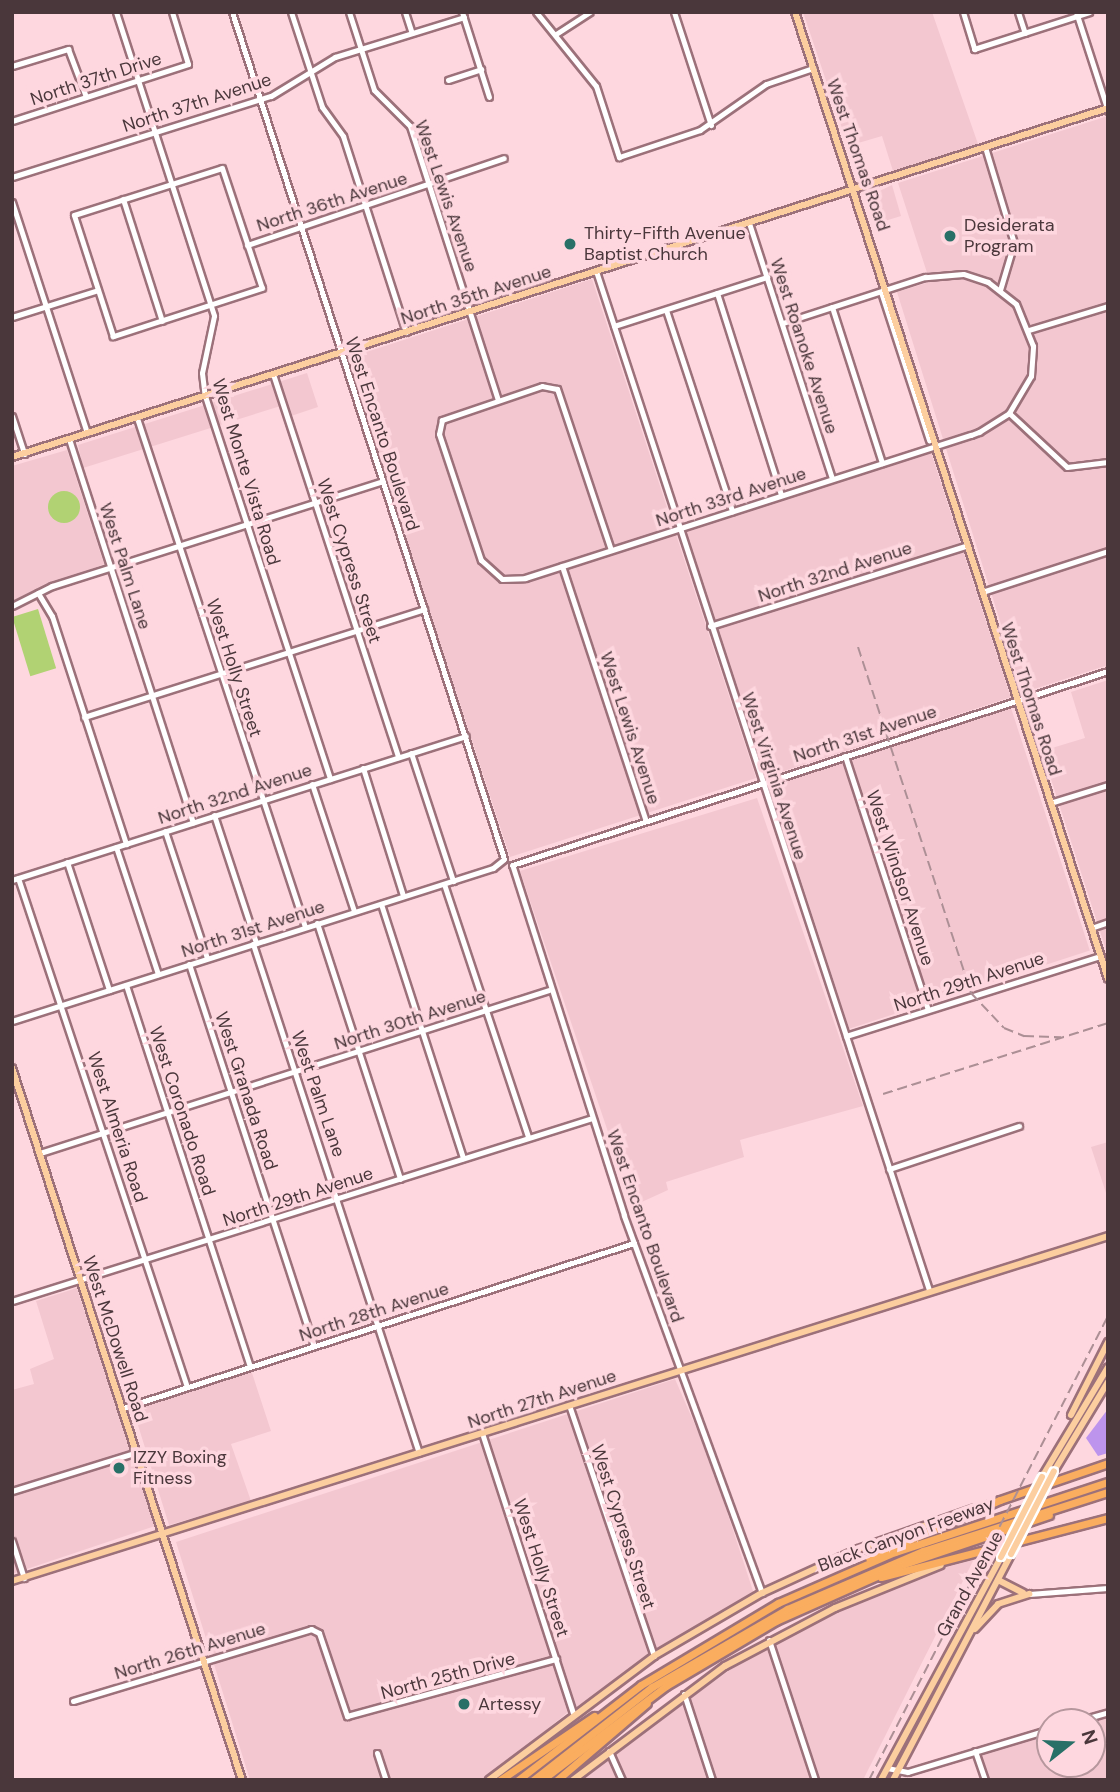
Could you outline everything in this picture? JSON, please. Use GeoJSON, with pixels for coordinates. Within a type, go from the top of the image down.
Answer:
{"type":"FeatureCollection","features":[{"type":"Feature","properties":{"kind":"highway"},"geometry":{"type":"LineString","coordinates":[[828,1580],[1000,1500],[1108,1463]]}},
{"type":"Feature","properties":{"kind":"highway","name":"Black Canyon Freeway"},"geometry":{"type":"LineString","coordinates":[[519,1780],[604,1712],[709,1641],[828,1580],[1108,1482]]}},
{"type":"Feature","properties":{"kind":"highway"},"geometry":{"type":"LineString","coordinates":[[533,1780],[652,1688],[787,1609],[923,1551],[1108,1494]]}},
{"type":"Feature","properties":{"kind":"highway","name":"Black Canyon Freeway"},"geometry":{"type":"LineString","coordinates":[[542,1780],[666,1685],[850,1586],[1108,1494]]}},
{"type":"Feature","properties":{"kind":"highway"},"geometry":{"type":"LineString","coordinates":[[850,1586],[1108,1518]]}},
{"type":"Feature","properties":{"kind":"highway"},"geometry":{"type":"LineString","coordinates":[[558,1780],[666,1685]]}},
{"type":"Feature","properties":{"kind":"highway"},"geometry":{"type":"LineString","coordinates":[[500,1780],[570,1728],[604,1712]]}},
{"type":"Feature","properties":{"kind":"main road","name":"West Thomas Road"},"geometry":{"type":"LineString","coordinates":[[795,12],[855,189],[885,290],[939,444],[982,592],[1108,979]]}},
{"type":"Feature","properties":{"kind":"main road","name":"North 35th Avenue"},"geometry":{"type":"LineString","coordinates":[[12,457],[1107,109]]}},
{"type":"Feature","properties":{"kind":"main road","name":"West McDowell Road"},"geometry":{"type":"LineString","coordinates":[[12,1068],[242,1780]]}},
{"type":"Feature","properties":{"kind":"main road","name":"North 27th Avenue"},"geometry":{"type":"LineString","coordinates":[[12,1581],[1108,1234]]}},
{"type":"Feature","properties":{"kind":"main road"},"geometry":{"type":"LineString","coordinates":[[1055,1452],[1108,1342]]}},
{"type":"Feature","properties":{"kind":"main road","name":"Grand Avenue"},"geometry":{"type":"LineString","coordinates":[[881,1780],[1055,1452],[1108,1367]]}},
{"type":"Feature","properties":{"kind":"main road","name":"Grand Avenue"},"geometry":{"type":"LineString","coordinates":[[895,1776],[1054,1471],[1108,1382]]}},
{"type":"Feature","properties":{"kind":"main road"},"geometry":{"type":"LineString","coordinates":[[489,1780],[573,1713],[653,1656],[762,1593],[858,1549],[1000,1500]]}},
{"type":"Feature","properties":{"kind":"main road"},"geometry":{"type":"LineString","coordinates":[[573,1780],[684,1694],[769,1640],[866,1593],[993,1547]]}},
{"type":"Feature","properties":{"kind":"main road"},"geometry":{"type":"LineString","coordinates":[[998,1580],[1029,1594]]}},
{"type":"Feature","properties":{"kind":"main road"},"geometry":{"type":"LineString","coordinates":[[969,1635],[999,1604],[1029,1594]]}},
{"type":"Feature","properties":{"kind":"street","name":"West Monte Vista Road"},"geometry":{"type":"LineString","coordinates":[[116,12],[211,304],[215,333],[202,373],[205,396],[330,779]]}},
{"type":"Feature","properties":{"kind":"street","name":"North 37th Drive"},"geometry":{"type":"LineString","coordinates":[[12,121],[188,64],[172,12]]}},
{"type":"Feature","properties":{"kind":"street","name":"West Encanto Boulevard"},"geometry":{"type":"LineString","coordinates":[[232,12],[503,850],[501,863]]}},
{"type":"Feature","properties":{"kind":"street"},"geometry":{"type":"LineString","coordinates":[[291,12],[322,107],[343,136],[406,332]]}},
{"type":"Feature","properties":{"kind":"street","name":"West Lewis Avenue"},"geometry":{"type":"LineString","coordinates":[[349,12],[374,90],[406,118],[498,400]]}},
{"type":"Feature","properties":{"kind":"street"},"geometry":{"type":"LineString","coordinates":[[405,12],[412,33]]}},
{"type":"Feature","properties":{"kind":"street"},"geometry":{"type":"LineString","coordinates":[[536,12],[596,86],[618,157],[711,125],[766,83],[813,68]]}},
{"type":"Feature","properties":{"kind":"street"},"geometry":{"type":"LineString","coordinates":[[556,34],[590,12]]}},
{"type":"Feature","properties":{"kind":"street"},"geometry":{"type":"LineString","coordinates":[[674,12],[711,125]]}},
{"type":"Feature","properties":{"kind":"street"},"geometry":{"type":"LineString","coordinates":[[963,12],[974,49],[1089,12]]}},
{"type":"Feature","properties":{"kind":"street"},"geometry":{"type":"LineString","coordinates":[[1018,12],[1025,33]]}},
{"type":"Feature","properties":{"kind":"street","name":"North 37th Avenue"},"geometry":{"type":"LineString","coordinates":[[12,177],[259,100],[310,68],[463,14]]}},
{"type":"Feature","properties":{"kind":"street"},"geometry":{"type":"LineString","coordinates":[[463,14],[489,97]]}},
{"type":"Feature","properties":{"kind":"street"},"geometry":{"type":"LineString","coordinates":[[1077,14],[1107,109]]}},
{"type":"Feature","properties":{"kind":"street"},"geometry":{"type":"LineString","coordinates":[[12,66],[68,49],[86,96]]}},
{"type":"Feature","properties":{"kind":"street"},"geometry":{"type":"LineString","coordinates":[[448,80],[481,69]]}},
{"type":"Feature","properties":{"kind":"street"},"geometry":{"type":"LineString","coordinates":[[985,147],[1014,243],[1000,290]]}},
{"type":"Feature","properties":{"kind":"street","name":"North 36th Avenue"},"geometry":{"type":"LineString","coordinates":[[247,244],[429,186],[505,158]]}},
{"type":"Feature","properties":{"kind":"street"},"geometry":{"type":"LineString","coordinates":[[222,168],[262,288],[113,336],[74,215],[171,184],[222,168]]}},
{"type":"Feature","properties":{"kind":"street"},"geometry":{"type":"LineString","coordinates":[[123,199],[162,321]]}},
{"type":"Feature","properties":{"kind":"street"},"geometry":{"type":"LineString","coordinates":[[12,202],[88,433]]}},
{"type":"Feature","properties":{"kind":"street","name":"West Roanoke Avenue"},"geometry":{"type":"LineString","coordinates":[[748,223],[832,479]]}},
{"type":"Feature","properties":{"kind":"street","name":"West Virginia Avenue"},"geometry":{"type":"LineString","coordinates":[[596,271],[929,1290]]}},
{"type":"Feature","properties":{"kind":"street"},"geometry":{"type":"LineString","coordinates":[[783,323],[885,290],[951,273],[1000,290],[1029,330],[1031,376],[1009,413],[1067,467],[1108,462]]}},
{"type":"Feature","properties":{"kind":"street"},"geometry":{"type":"LineString","coordinates":[[614,326],[767,277]]}},
{"type":"Feature","properties":{"kind":"street"},"geometry":{"type":"LineString","coordinates":[[12,317],[98,290]]}},
{"type":"Feature","properties":{"kind":"street","name":"West Thomas Road"},"geometry":{"type":"LineString","coordinates":[[885,290],[929,440]]}},
{"type":"Feature","properties":{"kind":"street"},"geometry":{"type":"LineString","coordinates":[[717,293],[781,495]]}},
{"type":"Feature","properties":{"kind":"street"},"geometry":{"type":"LineString","coordinates":[[1029,330],[1108,306]]}},
{"type":"Feature","properties":{"kind":"street"},"geometry":{"type":"LineString","coordinates":[[832,307],[882,463]]}},
{"type":"Feature","properties":{"kind":"street"},"geometry":{"type":"LineString","coordinates":[[666,310],[732,511]]}},
{"type":"Feature","properties":{"kind":"street","name":"West Cypress Street"},"geometry":{"type":"LineString","coordinates":[[273,374],[398,757]]}},
{"type":"Feature","properties":{"kind":"street"},"geometry":{"type":"LineString","coordinates":[[498,400],[553,386],[611,550]]}},
{"type":"Feature","properties":{"kind":"street","name":"North 33rd Avenue"},"geometry":{"type":"LineString","coordinates":[[498,400],[448,417],[439,427],[488,572],[525,578],[939,444],[1009,413]]}},
{"type":"Feature","properties":{"kind":"street"},"geometry":{"type":"LineString","coordinates":[[12,416],[24,454]]}},
{"type":"Feature","properties":{"kind":"street","name":"West Holly Street"},"geometry":{"type":"LineString","coordinates":[[137,418],[305,927]]}},
{"type":"Feature","properties":{"kind":"street"},"geometry":{"type":"LineString","coordinates":[[925,429],[933,426]]}},
{"type":"Feature","properties":{"kind":"street","name":"West Palm Lane"},"geometry":{"type":"LineString","coordinates":[[69,439],[194,822]]}},
{"type":"Feature","properties":{"kind":"street"},"geometry":{"type":"LineString","coordinates":[[12,606],[38,593],[110,567],[383,481]]}},
{"type":"Feature","properties":{"kind":"street","name":"North 32nd Avenue"},"geometry":{"type":"LineString","coordinates":[[710,626],[968,545]]}},
{"type":"Feature","properties":{"kind":"street"},"geometry":{"type":"LineString","coordinates":[[982,592],[1108,551]]}},
{"type":"Feature","properties":{"kind":"street","name":"West Lewis Avenue"},"geometry":{"type":"LineString","coordinates":[[562,566],[645,819]]}},
{"type":"Feature","properties":{"kind":"street"},"geometry":{"type":"LineString","coordinates":[[38,593],[52,616],[126,844]]}},
{"type":"Feature","properties":{"kind":"street"},"geometry":{"type":"LineString","coordinates":[[84,717],[424,608]]}},
{"type":"Feature","properties":{"kind":"street","name":"North 31st Avenue"},"geometry":{"type":"LineString","coordinates":[[512,865],[645,819],[1108,671]]}},
{"type":"Feature","properties":{"kind":"street","name":"North 32nd Avenue"},"geometry":{"type":"LineString","coordinates":[[15,879],[466,736]]}},
{"type":"Feature","properties":{"kind":"street"},"geometry":{"type":"LineString","coordinates":[[411,753],[453,881]]}},
{"type":"Feature","properties":{"kind":"street","name":"West Windsor Avenue"},"geometry":{"type":"LineString","coordinates":[[845,755],[928,1010]]}},
{"type":"Feature","properties":{"kind":"street"},"geometry":{"type":"LineString","coordinates":[[363,768],[403,896]]}},
{"type":"Feature","properties":{"kind":"street"},"geometry":{"type":"LineString","coordinates":[[312,784],[354,911]]}},
{"type":"Feature","properties":{"kind":"street"},"geometry":{"type":"LineString","coordinates":[[1050,803],[1108,785]]}},
{"type":"Feature","properties":{"kind":"street","name":"West Palm Lane"},"geometry":{"type":"LineString","coordinates":[[215,815],[419,1453]]}},
{"type":"Feature","properties":{"kind":"street"},"geometry":{"type":"LineString","coordinates":[[165,831],[207,958]]}},
{"type":"Feature","properties":{"kind":"street"},"geometry":{"type":"LineString","coordinates":[[116,847],[158,974]]}},
{"type":"Feature","properties":{"kind":"street"},"geometry":{"type":"LineString","coordinates":[[67,862],[109,990]]}},
{"type":"Feature","properties":{"kind":"street","name":"North 31st Avenue"},"geometry":{"type":"LineString","coordinates":[[12,1021],[444,884],[501,863]]}},
{"type":"Feature","properties":{"kind":"street","name":"West Encanto Boulevard"},"geometry":{"type":"LineString","coordinates":[[512,865],[550,990],[634,1243],[683,1369],[762,1593]]}},
{"type":"Feature","properties":{"kind":"street","name":"West Almeria Road"},"geometry":{"type":"LineString","coordinates":[[15,879],[61,1005],[187,1387]]}},
{"type":"Feature","properties":{"kind":"street"},"geometry":{"type":"LineString","coordinates":[[444,884],[528,1138]]}},
{"type":"Feature","properties":{"kind":"street"},"geometry":{"type":"LineString","coordinates":[[381,904],[463,1158]]}},
{"type":"Feature","properties":{"kind":"street"},"geometry":{"type":"LineString","coordinates":[[1091,928],[1108,922]]}},
{"type":"Feature","properties":{"kind":"street"},"geometry":{"type":"LineString","coordinates":[[317,923],[400,1179]]}},
{"type":"Feature","properties":{"kind":"street","name":"North 29th Avenue"},"geometry":{"type":"LineString","coordinates":[[846,1036],[1100,956]]}},
{"type":"Feature","properties":{"kind":"street","name":"West Granada Road"},"geometry":{"type":"LineString","coordinates":[[189,964],[314,1346]]}},
{"type":"Feature","properties":{"kind":"street","name":"West Coronado Road"},"geometry":{"type":"LineString","coordinates":[[126,985],[250,1366]]}},
{"type":"Feature","properties":{"kind":"street","name":"North 30th Avenue"},"geometry":{"type":"LineString","coordinates":[[40,1153],[550,990]]}},
{"type":"Feature","properties":{"kind":"street","name":"North 29th Avenue"},"geometry":{"type":"LineString","coordinates":[[12,1301],[592,1118]]}},
{"type":"Feature","properties":{"kind":"street"},"geometry":{"type":"LineString","coordinates":[[889,1168],[1019,1126]]}},
{"type":"Feature","properties":{"kind":"street","name":"North 28th Avenue"},"geometry":{"type":"LineString","coordinates":[[123,1408],[634,1243]]}},
{"type":"Feature","properties":{"kind":"street","name":"West Cypress Street"},"geometry":{"type":"LineString","coordinates":[[569,1405],[653,1656]]}},
{"type":"Feature","properties":{"kind":"street","name":"West Holly Street"},"geometry":{"type":"LineString","coordinates":[[482,1433],[573,1713]]}},
{"type":"Feature","properties":{"kind":"street"},"geometry":{"type":"LineString","coordinates":[[12,1490],[137,1452]]}},
{"type":"Feature","properties":{"kind":"street"},"geometry":{"type":"LineString","coordinates":[[12,1541],[24,1578]]}},
{"type":"Feature","properties":{"kind":"street"},"geometry":{"type":"LineString","coordinates":[[1029,1594],[1108,1588]]}},
{"type":"Feature","properties":{"kind":"street","name":"North 26th Avenue"},"geometry":{"type":"LineString","coordinates":[[73,1702],[315,1629],[346,1716]]}},
{"type":"Feature","properties":{"kind":"street"},"geometry":{"type":"LineString","coordinates":[[769,1640],[815,1780]]}},
{"type":"Feature","properties":{"kind":"street","name":"North 25th Drive"},"geometry":{"type":"LineString","coordinates":[[346,1716],[556,1659]]}},
{"type":"Feature","properties":{"kind":"street"},"geometry":{"type":"LineString","coordinates":[[684,1694],[712,1780]]}},
{"type":"Feature","properties":{"kind":"street"},"geometry":{"type":"LineString","coordinates":[[887,1768],[895,1776],[1036,1733]]}},
{"type":"Feature","properties":{"kind":"street"},"geometry":{"type":"LineString","coordinates":[[608,1751],[622,1780]]}},
{"type":"Feature","properties":{"kind":"street"},"geometry":{"type":"LineString","coordinates":[[975,1751],[985,1780]]}},
{"type":"Feature","properties":{"kind":"street"},"geometry":{"type":"LineString","coordinates":[[377,1753],[386,1780]]}},
{"type":"Feature","properties":{"kind":"shaded area"},"geometry":{"type":"Polygon","coordinates":[[[803,12],[932,12],[978,144],[893,171],[882,136],[848,146],[803,12]]]}},
{"type":"Feature","properties":{"kind":"shaded area"},"geometry":{"type":"Polygon","coordinates":[[[1108,116],[1108,673],[1105,666],[1031,690],[1020,685],[897,292],[930,282],[898,183],[1108,116]]]}},
{"type":"Feature","properties":{"kind":"shaded area"},"geometry":{"type":"Polygon","coordinates":[[[892,185],[901,216],[875,224],[869,196],[892,185]]]}},
{"type":"Feature","properties":{"kind":"shaded area"},"geometry":{"type":"Polygon","coordinates":[[[592,279],[756,778],[510,857],[349,364],[351,357],[592,279]]]}},
{"type":"Feature","properties":{"kind":"shaded area"},"geometry":{"type":"Polygon","coordinates":[[[307,373],[318,407],[291,416],[287,404],[83,468],[78,445],[307,373]]]}},
{"type":"Feature","properties":{"kind":"shaded area"},"geometry":{"type":"Polygon","coordinates":[[[67,450],[104,564],[12,602],[12,466],[67,450]]]}},
{"type":"Feature","properties":{"kind":"shaded area"},"geometry":{"type":"Polygon","coordinates":[[[931,452],[1011,697],[765,777],[686,532],[931,452]]]}},
{"type":"Feature","properties":{"kind":"shaded area"},"geometry":{"type":"Polygon","coordinates":[[[1108,680],[1108,956],[1042,751],[1085,738],[1071,692],[1108,680]]]}},
{"type":"Feature","properties":{"kind":"shaded area"},"geometry":{"type":"Polygon","coordinates":[[[1011,708],[1090,951],[849,1029],[770,786],[1011,708]]]}},
{"type":"Feature","properties":{"kind":"shaded area"},"geometry":{"type":"Polygon","coordinates":[[[757,798],[863,1106],[740,1140],[744,1157],[666,1182],[668,1190],[633,1206],[520,871],[757,798]]]}},
{"type":"Feature","properties":{"kind":"shaded area"},"geometry":{"type":"Polygon","coordinates":[[[1108,1142],[1108,1199],[1091,1147],[1108,1142]]]}},
{"type":"Feature","properties":{"kind":"shaded area"},"geometry":{"type":"Polygon","coordinates":[[[77,1288],[155,1526],[12,1574],[12,1390],[34,1384],[30,1369],[54,1359],[36,1301],[77,1288]]]}},
{"type":"Feature","properties":{"kind":"shaded area"},"geometry":{"type":"Polygon","coordinates":[[[251,1370],[271,1431],[231,1444],[251,1501],[169,1525],[133,1409],[251,1370]]]}},
{"type":"Feature","properties":{"kind":"shaded area"},"geometry":{"type":"Polygon","coordinates":[[[675,1379],[709,1457],[754,1594],[568,1712],[485,1780],[250,1780],[176,1542],[675,1379]]]}},
{"type":"Feature","properties":{"kind":"shaded area"},"geometry":{"type":"Polygon","coordinates":[[[1108,1409],[1108,1453],[1098,1456],[1086,1438],[1108,1409]]]}},
{"type":"Feature","properties":{"kind":"shaded area"},"geometry":{"type":"Polygon","coordinates":[[[976,1555],[863,1780],[576,1780],[758,1650],[848,1604],[976,1555]]]}},
{"type":"Feature","properties":{"kind":"shaded area"},"geometry":{"type":"Polygon","coordinates":[[[1106,1713],[1108,1780],[985,1780],[975,1751],[1036,1733],[1036,1778],[1106,1778],[1106,1713]]]}},
{"type":"Feature","properties":{"kind":"green space"},"geometry":{"type":"Polygon","coordinates":[[[64,491],[75,496],[80,507],[75,518],[64,523],[53,518],[48,507],[53,496],[64,491]]]}},
{"type":"Feature","properties":{"kind":"green space"},"geometry":{"type":"Polygon","coordinates":[[[38,609],[56,668],[30,676],[12,617],[38,609]]]}},
{"type":"Feature","properties":{"kind":"railway"},"geometry":{"type":"LineString","coordinates":[[858,647],[971,993],[1004,1028],[1024,1036],[1061,1037]]}},
{"type":"Feature","properties":{"kind":"railway"},"geometry":{"type":"LineString","coordinates":[[883,1094],[1108,1023]]}},
{"type":"Feature","properties":{"kind":"railway"},"geometry":{"type":"LineString","coordinates":[[869,1780],[1108,1316]]}},
{"type":"Feature","properties":{"kind":"place","name":"Desiderata Program"},"geometry":{"type":"Point","coordinates":[950,236]}},
{"type":"Feature","properties":{"kind":"place","name":"Thirty-Fifth Avenue Baptist Church"},"geometry":{"type":"Point","coordinates":[570,244]}},
{"type":"Feature","properties":{"kind":"place","name":"IZZY Boxing Fitness"},"geometry":{"type":"Point","coordinates":[119,1468]}},
{"type":"Feature","properties":{"kind":"place","name":"Artessy"},"geometry":{"type":"Point","coordinates":[464,1704]}}]}
